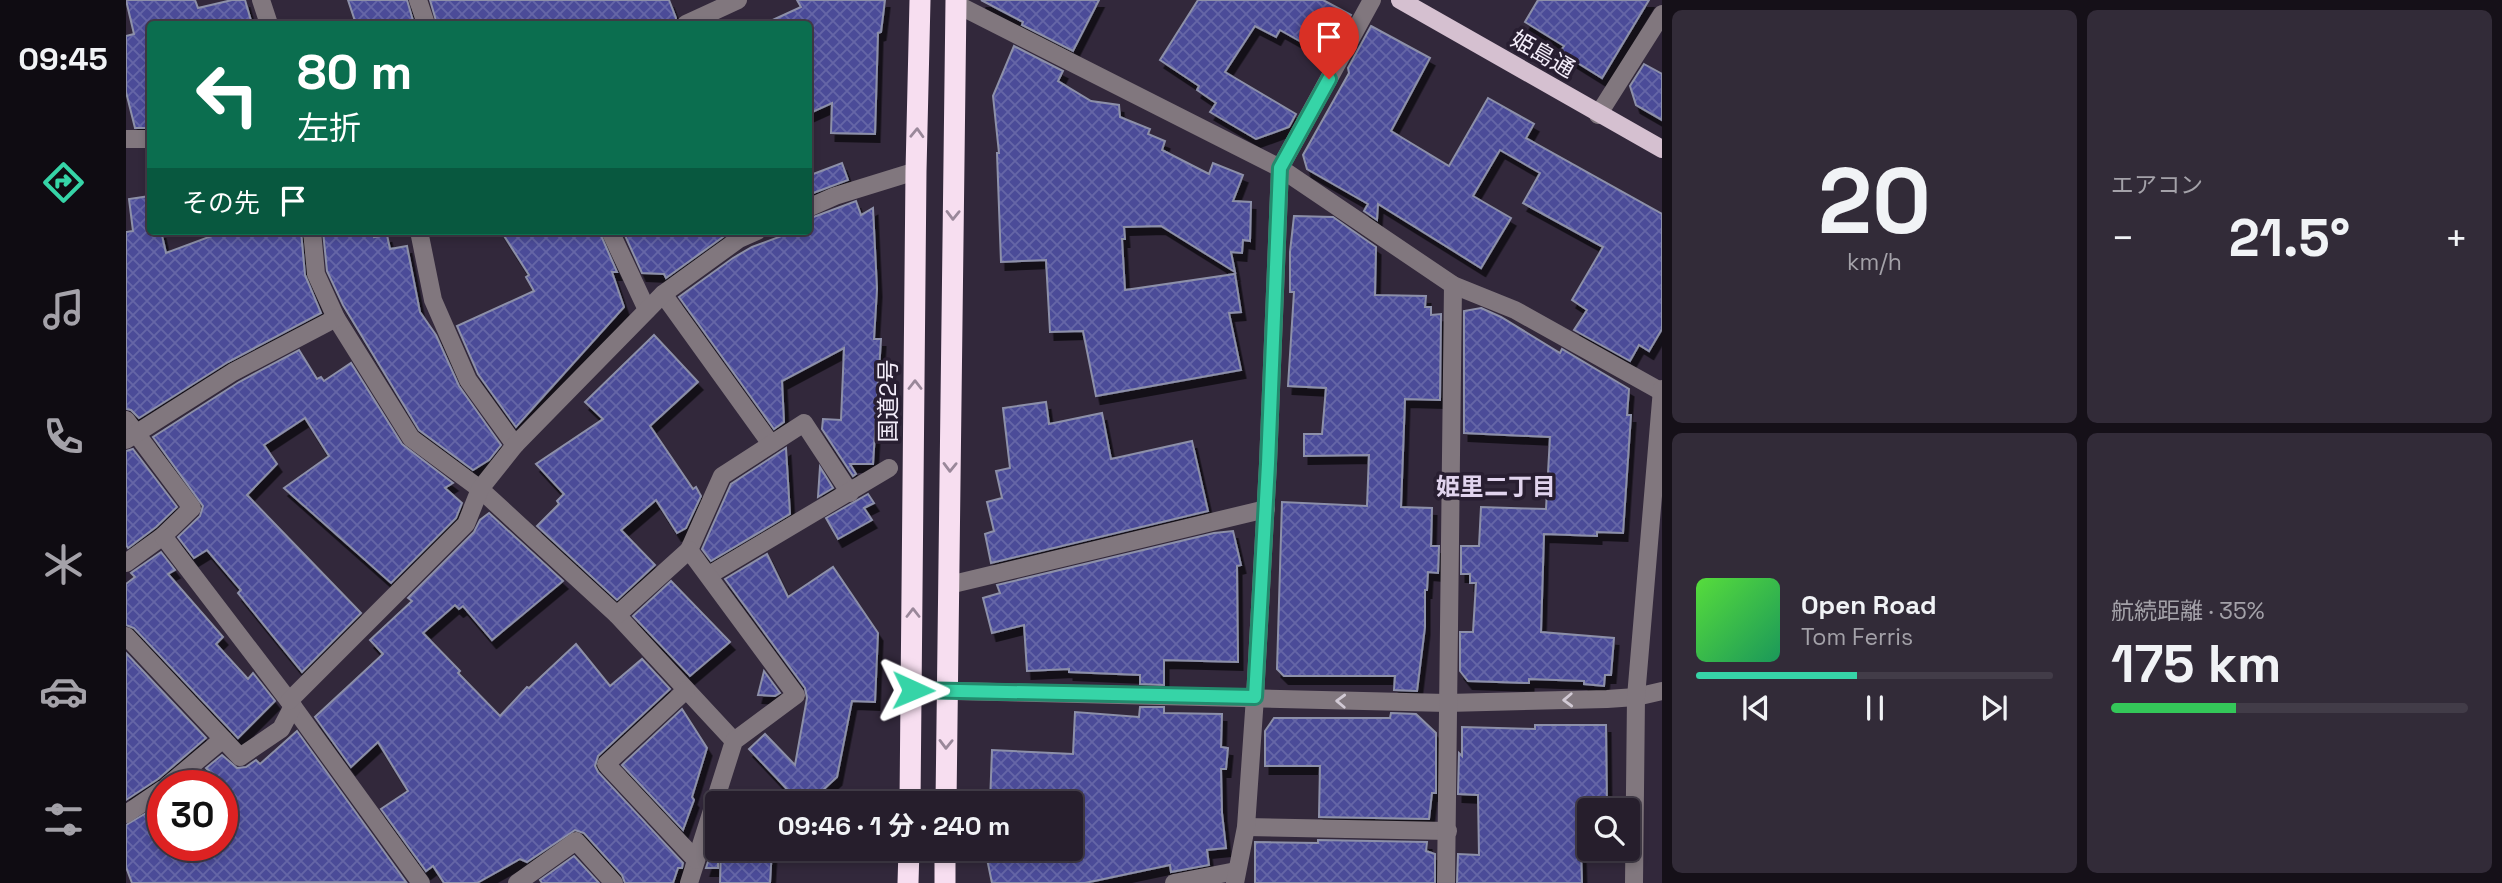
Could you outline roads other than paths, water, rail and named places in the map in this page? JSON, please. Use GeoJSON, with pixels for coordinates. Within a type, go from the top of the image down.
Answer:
{"type":"FeatureCollection","features":[{"type":"Feature","properties":{"kind":"highway","name":"国道2号"},"geometry":{"type":"LineString","coordinates":[[910,791],[920,0]]}},
{"type":"Feature","properties":{"kind":"highway"},"geometry":{"type":"LineString","coordinates":[[946,791],[956,2]]}},
{"type":"Feature","properties":{"kind":"highway"},"geometry":{"type":"LineString","coordinates":[[908,883],[909,861]]}},
{"type":"Feature","properties":{"kind":"highway"},"geometry":{"type":"LineString","coordinates":[[945,861],[945,883]]}},
{"type":"Feature","properties":{"kind":"main road","name":"姫島通"},"geometry":{"type":"LineString","coordinates":[[1400,0],[1662,149]]}},
{"type":"Feature","properties":{"kind":"street"},"geometry":{"type":"LineString","coordinates":[[261,0],[268,21]]}},
{"type":"Feature","properties":{"kind":"street"},"geometry":{"type":"LineString","coordinates":[[418,0],[425,21]]}},
{"type":"Feature","properties":{"kind":"street"},"geometry":{"type":"LineString","coordinates":[[692,21],[738,0]]}},
{"type":"Feature","properties":{"kind":"street"},"geometry":{"type":"LineString","coordinates":[[1174,883],[1236,877],[1246,827],[1255,697],[1266,509],[1280,168],[1372,0]]}},
{"type":"Feature","properties":{"kind":"street"},"geometry":{"type":"LineString","coordinates":[[956,2],[1280,168],[1453,285],[1515,310],[1662,391],[1636,697],[1634,883]]}},
{"type":"Feature","properties":{"kind":"street"},"geometry":{"type":"LineString","coordinates":[[1598,115],[1662,14]]}},
{"type":"Feature","properties":{"kind":"street"},"geometry":{"type":"LineString","coordinates":[[126,139],[147,139]]}},
{"type":"Feature","properties":{"kind":"street"},"geometry":{"type":"LineString","coordinates":[[812,206],[835,196],[916,171]]}},
{"type":"Feature","properties":{"kind":"street"},"geometry":{"type":"LineString","coordinates":[[312,235],[316,274],[336,318],[411,438],[480,489],[617,615],[734,741]]}},
{"type":"Feature","properties":{"kind":"street"},"geometry":{"type":"LineString","coordinates":[[420,235],[433,300],[468,380],[515,445]]}},
{"type":"Feature","properties":{"kind":"street"},"geometry":{"type":"LineString","coordinates":[[612,235],[647,310]]}},
{"type":"Feature","properties":{"kind":"street"},"geometry":{"type":"LineString","coordinates":[[126,636],[240,757],[281,729],[291,703],[466,524],[480,489],[515,445],[663,294],[748,235]]}},
{"type":"Feature","properties":{"kind":"street"},"geometry":{"type":"LineString","coordinates":[[1446,883],[1453,285]]}},
{"type":"Feature","properties":{"kind":"street"},"geometry":{"type":"LineString","coordinates":[[663,294],[771,444]]}},
{"type":"Feature","properties":{"kind":"street"},"geometry":{"type":"LineString","coordinates":[[126,563],[163,536],[191,508],[129,431],[336,318]]}},
{"type":"Feature","properties":{"kind":"street"},"geometry":{"type":"LineString","coordinates":[[617,615],[689,550],[722,476],[804,423],[850,493]]}},
{"type":"Feature","properties":{"kind":"street"},"geometry":{"type":"LineString","coordinates":[[709,575],[889,468]]}},
{"type":"Feature","properties":{"kind":"street"},"geometry":{"type":"LineString","coordinates":[[948,585],[1266,509]]}},
{"type":"Feature","properties":{"kind":"street"},"geometry":{"type":"LineString","coordinates":[[163,536],[291,703],[421,883]]}},
{"type":"Feature","properties":{"kind":"street"},"geometry":{"type":"LineString","coordinates":[[689,550],[796,695],[734,741],[689,883]]}},
{"type":"Feature","properties":{"kind":"street"},"geometry":{"type":"LineString","coordinates":[[686,690],[606,764],[696,860]]}},
{"type":"Feature","properties":{"kind":"street"},"geometry":{"type":"LineString","coordinates":[[913,690],[1447,703],[1636,697],[1662,691]]}},
{"type":"Feature","properties":{"kind":"street"},"geometry":{"type":"LineString","coordinates":[[186,770],[223,739]]}},
{"type":"Feature","properties":{"kind":"street"},"geometry":{"type":"LineString","coordinates":[[126,814],[147,799]]}},
{"type":"Feature","properties":{"kind":"street"},"geometry":{"type":"LineString","coordinates":[[1246,827],[1448,831]]}},
{"type":"Feature","properties":{"kind":"street"},"geometry":{"type":"LineString","coordinates":[[517,883],[576,841],[614,883]]}},
{"type":"Feature","properties":{"kind":"district","name":"姫里二丁目"},"geometry":{"type":"Point","coordinates":[1496,487]}}]}
